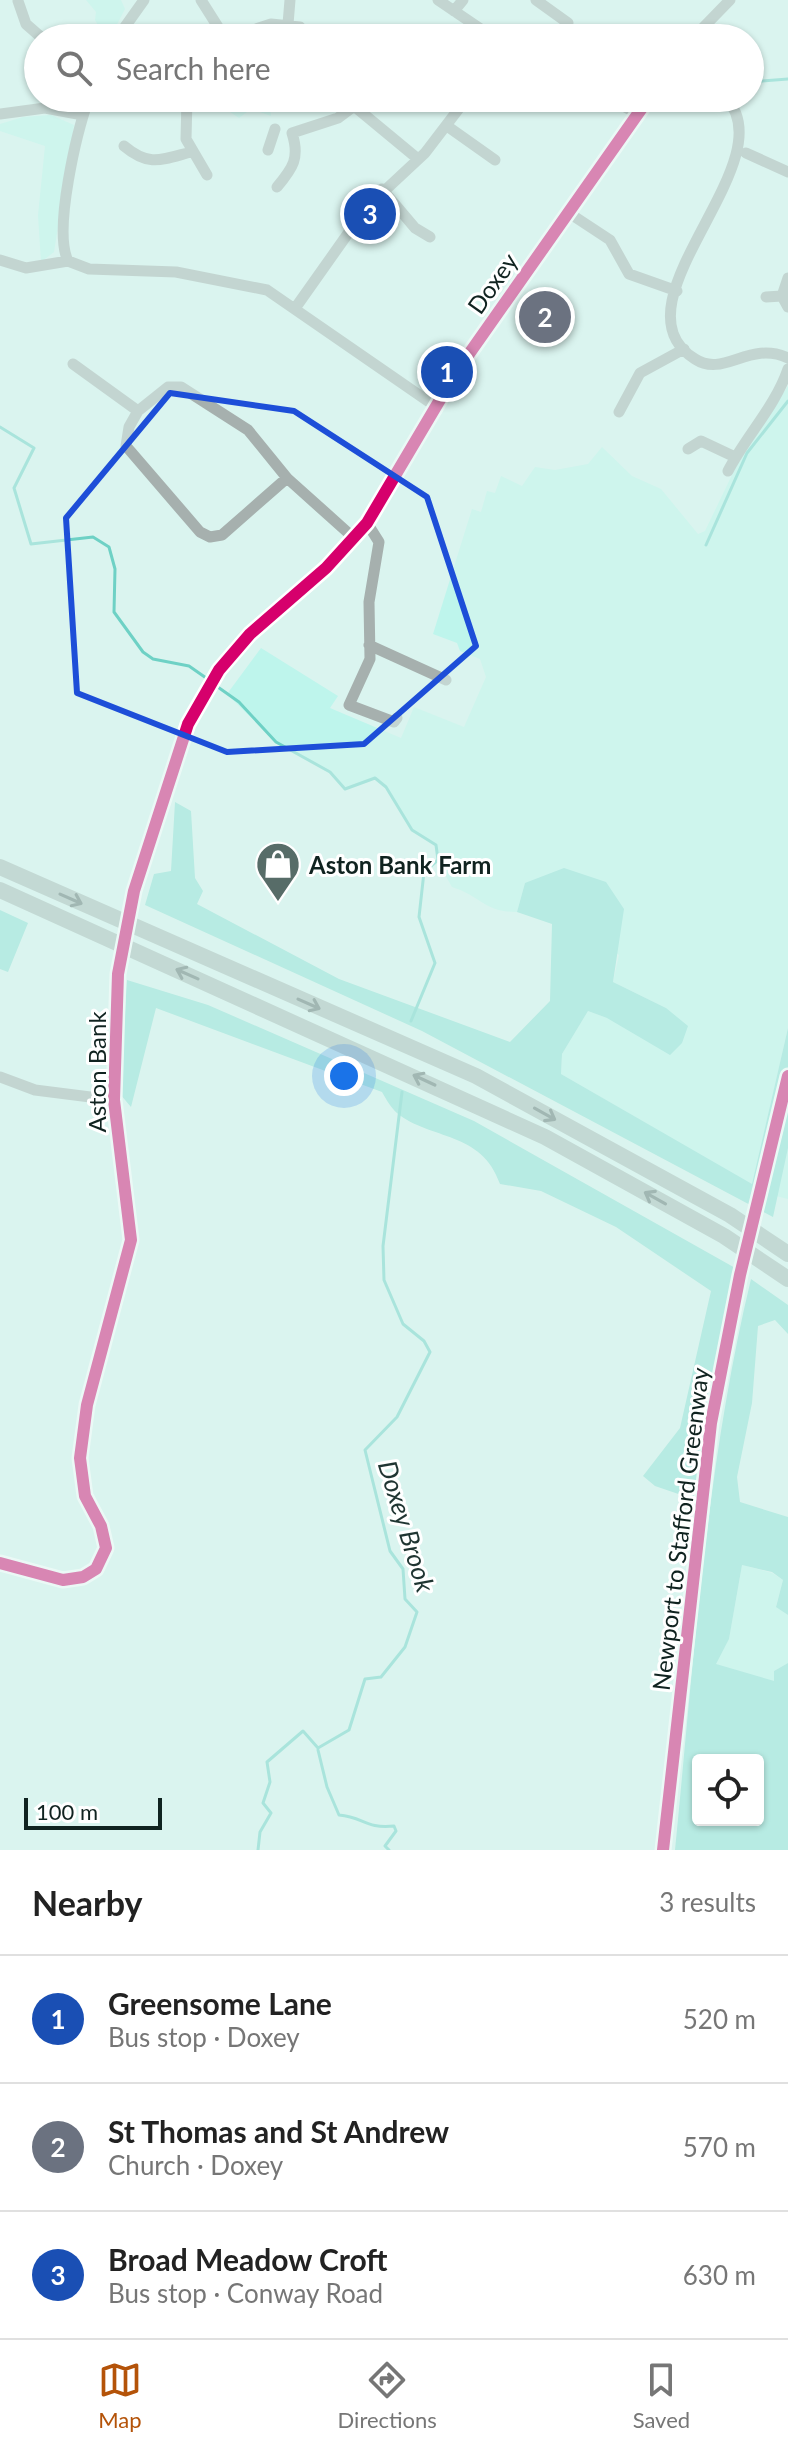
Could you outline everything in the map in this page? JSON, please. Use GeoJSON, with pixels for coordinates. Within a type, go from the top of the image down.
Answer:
{"type":"FeatureCollection","features":[{"type":"Feature","properties":{"kind":"highway"},"geometry":{"type":"LineString","coordinates":[[0,867],[476,1076],[730,1215],[783,1250]]}},
{"type":"Feature","properties":{"kind":"highway"},"geometry":{"type":"LineString","coordinates":[[0,890],[545,1137],[724,1236],[788,1279]]}},
{"type":"Feature","properties":{"kind":"street"},"geometry":{"type":"LineString","coordinates":[[17,0],[26,24]]}},
{"type":"Feature","properties":{"kind":"street"},"geometry":{"type":"LineString","coordinates":[[201,0],[217,24]]}},
{"type":"Feature","properties":{"kind":"street"},"geometry":{"type":"LineString","coordinates":[[290,0],[294,24]]}},
{"type":"Feature","properties":{"kind":"street"},"geometry":{"type":"LineString","coordinates":[[438,0],[473,24]]}},
{"type":"Feature","properties":{"kind":"street"},"geometry":{"type":"LineString","coordinates":[[454,11],[463,0]]}},
{"type":"Feature","properties":{"kind":"street"},"geometry":{"type":"LineString","coordinates":[[536,0],[568,23]]}},
{"type":"Feature","properties":{"kind":"street"},"geometry":{"type":"LineString","coordinates":[[707,24],[730,0]]}},
{"type":"Feature","properties":{"kind":"street"},"geometry":{"type":"LineString","coordinates":[[125,24],[139,1]]}},
{"type":"Feature","properties":{"kind":"street"},"geometry":{"type":"LineString","coordinates":[[0,114],[24,111]]}},
{"type":"Feature","properties":{"kind":"street"},"geometry":{"type":"LineString","coordinates":[[67,112],[83,115]]}},
{"type":"Feature","properties":{"kind":"street"},"geometry":{"type":"LineString","coordinates":[[68,261],[62,237],[84,112]]}},
{"type":"Feature","properties":{"kind":"street"},"geometry":{"type":"LineString","coordinates":[[187,112],[186,139],[207,175]]}},
{"type":"Feature","properties":{"kind":"street"},"geometry":{"type":"LineString","coordinates":[[277,187],[296,159],[298,151],[292,133],[338,118],[346,112]]}},
{"type":"Feature","properties":{"kind":"street"},"geometry":{"type":"LineString","coordinates":[[369,112],[418,159]]}},
{"type":"Feature","properties":{"kind":"street"},"geometry":{"type":"LineString","coordinates":[[296,307],[382,189],[418,159],[457,112]]}},
{"type":"Feature","properties":{"kind":"street"},"geometry":{"type":"LineString","coordinates":[[634,112],[638,114]]}},
{"type":"Feature","properties":{"kind":"street"},"geometry":{"type":"LineString","coordinates":[[728,471],[777,396],[788,359],[757,351],[727,363],[709,364],[695,359],[684,349],[675,326],[677,291],[714,226],[746,153],[747,122],[738,112]]}},
{"type":"Feature","properties":{"kind":"street","name":"Doxey"},"geometry":{"type":"LineString","coordinates":[[219,670],[250,634],[355,539],[384,500],[435,406],[638,114]]}},
{"type":"Feature","properties":{"kind":"street"},"geometry":{"type":"LineString","coordinates":[[447,126],[495,160]]}},
{"type":"Feature","properties":{"kind":"street"},"geometry":{"type":"LineString","coordinates":[[268,150],[275,129]]}},
{"type":"Feature","properties":{"kind":"street"},"geometry":{"type":"LineString","coordinates":[[124,146],[139,158],[158,161],[191,152]]}},
{"type":"Feature","properties":{"kind":"street"},"geometry":{"type":"LineString","coordinates":[[746,153],[788,172]]}},
{"type":"Feature","properties":{"kind":"street"},"geometry":{"type":"LineString","coordinates":[[382,189],[415,228],[430,237]]}},
{"type":"Feature","properties":{"kind":"street"},"geometry":{"type":"LineString","coordinates":[[569,213],[610,240],[629,274],[677,291]]}},
{"type":"Feature","properties":{"kind":"street"},"geometry":{"type":"LineString","coordinates":[[1,262],[42,268],[68,261],[89,269],[176,272],[253,286],[276,294],[296,307],[435,406]]}},
{"type":"Feature","properties":{"kind":"street"},"geometry":{"type":"LineString","coordinates":[[766,297],[785,302],[788,278]]}},
{"type":"Feature","properties":{"kind":"street"},"geometry":{"type":"LineString","coordinates":[[619,412],[640,373],[684,349]]}},
{"type":"Feature","properties":{"kind":"street"},"geometry":{"type":"LineString","coordinates":[[73,364],[138,411]]}},
{"type":"Feature","properties":{"kind":"street"},"geometry":{"type":"LineString","coordinates":[[287,478],[222,535],[210,537],[200,532],[126,446],[129,427],[138,411],[168,387],[181,387],[248,430],[287,478],[355,539]]}},
{"type":"Feature","properties":{"kind":"street"},"geometry":{"type":"LineString","coordinates":[[688,449],[701,441],[735,457]]}},
{"type":"Feature","properties":{"kind":"street"},"geometry":{"type":"LineString","coordinates":[[367,523],[379,542],[372,573],[370,659],[349,705],[394,722],[397,718]]}},
{"type":"Feature","properties":{"kind":"street"},"geometry":{"type":"LineString","coordinates":[[369,645],[446,680]]}},
{"type":"Feature","properties":{"kind":"street","name":"Aston Bank"},"geometry":{"type":"LineString","coordinates":[[0,1563],[63,1580],[83,1577],[96,1569],[106,1548],[105,1539],[85,1496],[80,1471],[82,1434],[131,1240],[114,1100],[118,974],[134,891],[188,724],[219,670]]}},
{"type":"Feature","properties":{"kind":"street"},"geometry":{"type":"LineString","coordinates":[[0,1077],[35,1090],[114,1100]]}},
{"type":"Feature","properties":{"kind":"highlighted area"},"geometry":{"type":"Polygon","coordinates":[[[170,393],[294,411],[427,497],[476,646],[364,744],[227,752],[77,693],[66,518],[170,393]]]}},
{"type":"Feature","properties":{"kind":"shaded area"},"geometry":{"type":"Polygon","coordinates":[[[86,0],[121,0],[125,9],[117,24],[97,24],[96,12],[86,0]]]}},
{"type":"Feature","properties":{"kind":"shaded area"},"geometry":{"type":"Polygon","coordinates":[[[230,112],[247,112],[239,118],[230,112]]]}},
{"type":"Feature","properties":{"kind":"shaded area"},"geometry":{"type":"Polygon","coordinates":[[[51,115],[74,125],[54,252],[41,262],[38,215],[45,146],[0,131],[0,124],[23,117],[51,115]]]}},
{"type":"Feature","properties":{"kind":"shaded area"},"geometry":{"type":"Polygon","coordinates":[[[788,386],[788,1028],[752,1185],[561,1074],[562,1054],[588,1011],[607,1018],[666,1008],[613,982],[619,955],[525,883],[517,912],[497,909],[452,887],[441,868],[436,845],[412,830],[386,788],[375,778],[345,789],[330,772],[276,742],[227,694],[261,648],[338,696],[330,708],[401,738],[414,707],[464,727],[486,677],[480,659],[460,651],[457,643],[433,634],[472,509],[481,512],[487,491],[495,493],[501,476],[522,486],[535,467],[555,470],[588,464],[602,447],[632,476],[661,489],[698,534],[705,531],[744,450],[788,386]]]}},
{"type":"Feature","properties":{"kind":"shaded area"},"geometry":{"type":"Polygon","coordinates":[[[175,802],[191,811],[195,878],[203,891],[197,904],[339,979],[510,1042],[550,1001],[552,924],[517,912],[525,883],[564,868],[606,882],[624,909],[613,982],[666,1008],[688,1026],[682,1043],[670,1055],[607,1018],[588,1011],[562,1054],[561,1074],[752,1184],[788,1028],[788,1148],[773,1217],[422,1031],[145,905],[154,874],[171,871],[175,802]]]}},
{"type":"Feature","properties":{"kind":"shaded area"},"geometry":{"type":"Polygon","coordinates":[[[0,910],[28,923],[8,972],[0,969],[0,910]]]}},
{"type":"Feature","properties":{"kind":"shaded area"},"geometry":{"type":"Polygon","coordinates":[[[127,980],[208,1005],[474,1121],[737,1269],[728,1302],[693,1499],[655,1486],[643,1476],[680,1428],[711,1291],[616,1227],[541,1191],[500,1184],[481,1154],[468,1145],[410,1122],[395,1111],[382,1092],[156,1008],[131,1107],[120,1094],[127,980]]]}},
{"type":"Feature","properties":{"kind":"shaded area"},"geometry":{"type":"Polygon","coordinates":[[[788,1148],[788,1199],[776,1196],[788,1148]]]}},
{"type":"Feature","properties":{"kind":"shaded area"},"geometry":{"type":"Polygon","coordinates":[[[751,1279],[788,1305],[788,1334],[775,1320],[758,1326],[752,1403],[737,1477],[740,1502],[788,1517],[788,1615],[776,1607],[783,1580],[772,1572],[742,1565],[729,1639],[716,1664],[774,1681],[774,1671],[788,1663],[788,1850],[675,1850],[703,1563],[723,1420],[751,1279]]]}},
{"type":"Feature","properties":{"kind":"shaded area"},"geometry":{"type":"Polygon","coordinates":[[[742,1565],[772,1573],[783,1580],[776,1606],[788,1615],[788,1663],[774,1671],[775,1682],[715,1665],[729,1639],[742,1565]]]}},
{"type":"Feature","properties":{"kind":"waterway"},"geometry":{"type":"LineString","coordinates":[[764,81],[788,79]]}},
{"type":"Feature","properties":{"kind":"waterway"},"geometry":{"type":"LineString","coordinates":[[706,545],[747,453],[788,401]]}},
{"type":"Feature","properties":{"kind":"waterway","name":"Doxey Brook"},"geometry":{"type":"LineString","coordinates":[[0,427],[34,448],[14,488],[31,544],[93,537],[109,547],[115,569],[114,612],[143,652],[153,659],[189,666],[209,680]]}},
{"type":"Feature","properties":{"kind":"waterway","name":"Doxey Brook"},"geometry":{"type":"LineString","coordinates":[[215,685],[239,702],[276,742],[330,772],[345,789],[375,778],[386,787],[412,830],[436,845],[438,860],[424,872],[419,917],[435,963],[411,1021]]}},
{"type":"Feature","properties":{"kind":"waterway","name":"Doxey Brook"},"geometry":{"type":"LineString","coordinates":[[258,1850],[260,1832],[271,1813],[263,1803],[270,1782],[267,1762],[303,1731],[318,1748],[349,1730],[365,1679],[381,1677],[405,1647],[417,1612],[405,1599],[403,1569],[390,1551],[365,1450],[397,1417],[430,1352],[424,1341],[403,1324],[384,1280],[383,1246],[402,1092]]}},
{"type":"Feature","properties":{"kind":"waterway"},"geometry":{"type":"LineString","coordinates":[[318,1750],[327,1787],[339,1815],[377,1826],[394,1826],[396,1831],[385,1846],[389,1850]]}},
{"type":"Feature","properties":{"kind":"cycle path"},"geometry":{"type":"LineString","coordinates":[[0,1563],[63,1580],[83,1577],[96,1569],[106,1548],[101,1526],[85,1496],[80,1458],[87,1405],[131,1240],[114,1100],[118,974],[134,891],[188,724],[219,670],[250,634],[326,568],[367,523],[457,371],[639,112]]}},
{"type":"Feature","properties":{"kind":"cycle path","name":"Newport to Stafford Greenway"},"geometry":{"type":"LineString","coordinates":[[663,1850],[711,1423],[740,1275],[788,1076]]}},
{"type":"Feature","properties":{"kind":"place","name":"Broad Meadow Croft"},"geometry":{"type":"Point","coordinates":[370,214]}},
{"type":"Feature","properties":{"kind":"place","name":"St Thomas and St Andrew"},"geometry":{"type":"Point","coordinates":[545,317]}},
{"type":"Feature","properties":{"kind":"place","name":"Greensome Lane"},"geometry":{"type":"Point","coordinates":[447,372]}},
{"type":"Feature","properties":{"kind":"place","name":"Aston Bank Farm"},"geometry":{"type":"Point","coordinates":[278,903]}}]}
